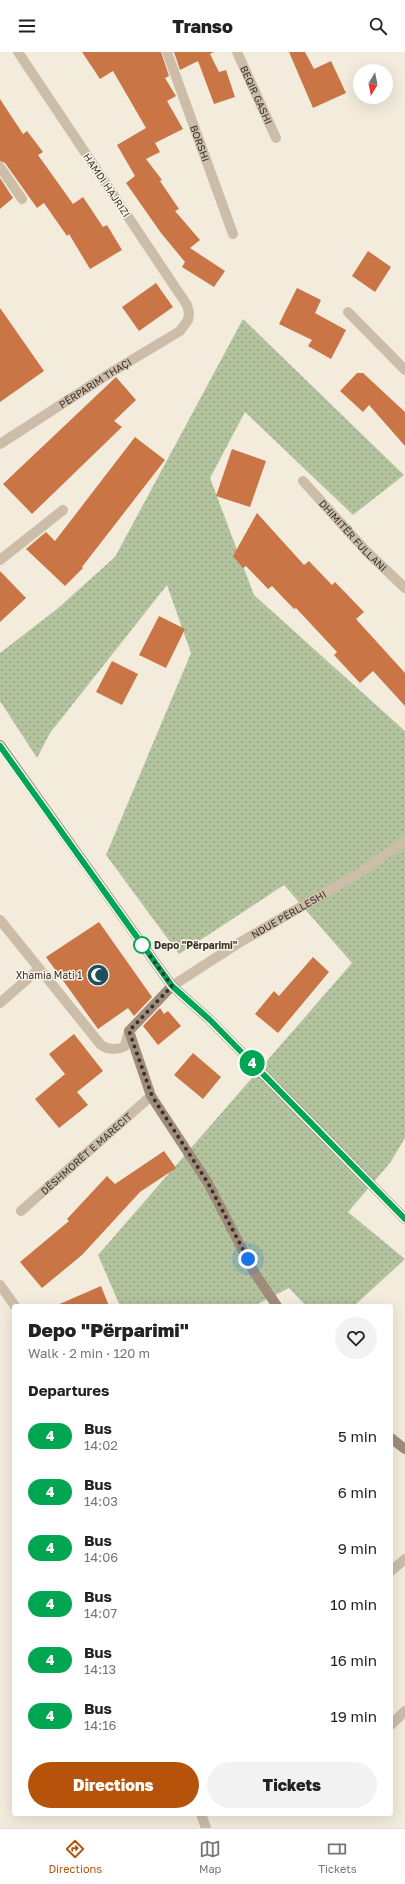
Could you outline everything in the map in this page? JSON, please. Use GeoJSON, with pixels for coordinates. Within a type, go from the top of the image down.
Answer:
{"type":"FeatureCollection","features":[{"type":"Feature","properties":{"kind":"street","name":"HAMDI HAJRIZI"},"geometry":{"type":"LineString","coordinates":[[18,52],[187,306],[189,313],[188,320]]}},
{"type":"Feature","properties":{"kind":"street","name":"BORSHI"},"geometry":{"type":"LineString","coordinates":[[167,52],[233,234]]}},
{"type":"Feature","properties":{"kind":"street","name":"BEQIR GASHI"},"geometry":{"type":"LineString","coordinates":[[237,52],[276,138]]}},
{"type":"Feature","properties":{"kind":"street"},"geometry":{"type":"LineString","coordinates":[[0,167],[22,199]]}},
{"type":"Feature","properties":{"kind":"street"},"geometry":{"type":"LineString","coordinates":[[348,312],[405,370]]}},
{"type":"Feature","properties":{"kind":"street","name":"PËRPARIM THAÇI"},"geometry":{"type":"LineString","coordinates":[[0,444],[110,373],[180,332],[188,320]]}},
{"type":"Feature","properties":{"kind":"street","name":"DHIMITËR FULLANI"},"geometry":{"type":"LineString","coordinates":[[303,481],[366,551],[405,588]]}},
{"type":"Feature","properties":{"kind":"street"},"geometry":{"type":"LineString","coordinates":[[0,560],[63,510]]}},
{"type":"Feature","properties":{"kind":"street"},"geometry":{"type":"LineString","coordinates":[[0,746],[172,986],[210,1020],[405,1219]]}},
{"type":"Feature","properties":{"kind":"street","name":"NDUE PËRLLESHI"},"geometry":{"type":"LineString","coordinates":[[172,986],[237,944],[361,872],[405,840]]}},
{"type":"Feature","properties":{"kind":"street"},"geometry":{"type":"LineString","coordinates":[[0,920],[104,1047],[116,1049],[126,1046],[129,1031],[172,986]]}},
{"type":"Feature","properties":{"kind":"street"},"geometry":{"type":"LineString","coordinates":[[0,1003],[39,969]]}},
{"type":"Feature","properties":{"kind":"street"},"geometry":{"type":"LineString","coordinates":[[129,1031],[152,1096],[208,1183],[254,1272],[276,1304]]}},
{"type":"Feature","properties":{"kind":"street","name":"DËSHMORËT E MARECIT"},"geometry":{"type":"LineString","coordinates":[[21,1211],[152,1096]]}},
{"type":"Feature","properties":{"kind":"street"},"geometry":{"type":"LineString","coordinates":[[0,1285],[14,1304]]}},
{"type":"Feature","properties":{"kind":"street"},"geometry":{"type":"LineString","coordinates":[[393,1440],[405,1449]]}},
{"type":"Feature","properties":{"kind":"street"},"geometry":{"type":"LineString","coordinates":[[393,1569],[405,1559]]}},
{"type":"Feature","properties":{"kind":"street"},"geometry":{"type":"LineString","coordinates":[[393,1723],[405,1711]]}},
{"type":"Feature","properties":{"kind":"street"},"geometry":{"type":"LineString","coordinates":[[201,1816],[206,1828]]}},
{"type":"Feature","properties":{"kind":"green space"},"geometry":{"type":"Polygon","coordinates":[[[243,319],[404,475],[353,515],[245,412],[210,478],[254,595],[405,731],[405,1138],[390,1163],[348,1212],[405,1259],[356,1304],[304,1304],[289,1288],[258,1304],[119,1304],[98,1255],[352,963],[284,885],[179,954],[106,855],[191,653],[167,585],[50,733],[37,758],[0,701],[0,653],[57,609],[115,557],[243,319]]]}},
{"type":"Feature","properties":{"kind":"building"},"geometry":{"type":"Polygon","coordinates":[[[82,52],[161,52],[169,76],[165,78],[176,96],[167,101],[183,129],[155,143],[160,152],[146,159],[162,180],[160,181],[179,209],[175,211],[200,240],[190,248],[225,271],[214,287],[182,267],[185,262],[161,233],[126,183],[135,176],[117,145],[146,128],[113,71],[100,79],[82,52]]]}},
{"type":"Feature","properties":{"kind":"building"},"geometry":{"type":"Polygon","coordinates":[[[174,52],[214,52],[210,54],[219,72],[226,70],[235,97],[214,104],[198,61],[180,70],[174,52]]]}},
{"type":"Feature","properties":{"kind":"building"},"geometry":{"type":"Polygon","coordinates":[[[289,52],[305,52],[314,69],[331,61],[346,93],[313,108],[289,52]]]}},
{"type":"Feature","properties":{"kind":"building"},"geometry":{"type":"Polygon","coordinates":[[[0,99],[23,134],[27,131],[43,152],[38,155],[73,204],[83,197],[103,227],[107,225],[122,250],[90,269],[69,234],[67,236],[44,203],[37,208],[5,163],[0,161],[0,99]]]}},
{"type":"Feature","properties":{"kind":"building"},"geometry":{"type":"Polygon","coordinates":[[[0,178],[13,198],[0,209],[0,178]]]}},
{"type":"Feature","properties":{"kind":"building"},"geometry":{"type":"Polygon","coordinates":[[[368,251],[391,267],[375,292],[352,276],[368,251]]]}},
{"type":"Feature","properties":{"kind":"building"},"geometry":{"type":"Polygon","coordinates":[[[156,283],[173,307],[139,331],[122,307],[156,283]]]}},
{"type":"Feature","properties":{"kind":"building"},"geometry":{"type":"Polygon","coordinates":[[[297,288],[321,300],[315,313],[346,330],[331,359],[308,346],[312,340],[279,324],[297,288]]]}},
{"type":"Feature","properties":{"kind":"building"},"geometry":{"type":"Polygon","coordinates":[[[0,308],[44,371],[0,402],[0,308]]]}},
{"type":"Feature","properties":{"kind":"building"},"geometry":{"type":"Polygon","coordinates":[[[357,373],[363,373],[405,412],[405,446],[369,405],[363,412],[340,391],[357,373]]]}},
{"type":"Feature","properties":{"kind":"building"},"geometry":{"type":"Polygon","coordinates":[[[116,377],[136,400],[114,421],[122,427],[32,514],[3,484],[116,377]]]}},
{"type":"Feature","properties":{"kind":"building"},"geometry":{"type":"Polygon","coordinates":[[[135,437],[165,460],[82,567],[83,568],[65,586],[26,549],[46,532],[55,541],[135,437]]]}},
{"type":"Feature","properties":{"kind":"building"},"geometry":{"type":"Polygon","coordinates":[[[232,449],[266,461],[250,507],[216,496],[232,449]]]}},
{"type":"Feature","properties":{"kind":"building"},"geometry":{"type":"Polygon","coordinates":[[[257,513],[304,565],[309,561],[332,585],[335,582],[364,612],[356,619],[405,673],[405,706],[373,671],[360,683],[334,655],[337,652],[296,608],[294,609],[272,586],[268,589],[246,566],[243,568],[233,556],[257,513]]]}},
{"type":"Feature","properties":{"kind":"building"},"geometry":{"type":"Polygon","coordinates":[[[0,571],[26,598],[0,622],[0,571]]]}},
{"type":"Feature","properties":{"kind":"building"},"geometry":{"type":"Polygon","coordinates":[[[159,616],[185,629],[166,668],[139,655],[159,616]]]}},
{"type":"Feature","properties":{"kind":"building"},"geometry":{"type":"Polygon","coordinates":[[[112,661],[138,674],[122,705],[96,692],[112,661]]]}},
{"type":"Feature","properties":{"kind":"building","name":"Xhamia Mati 1"},"geometry":{"type":"Polygon","coordinates":[[[99,922],[152,997],[134,1016],[128,1008],[98,1029],[46,957],[99,922]]]}},
{"type":"Feature","properties":{"kind":"building"},"geometry":{"type":"Polygon","coordinates":[[[313,957],[329,972],[278,1033],[255,1014],[274,991],[279,996],[313,957]]]}},
{"type":"Feature","properties":{"kind":"building"},"geometry":{"type":"Polygon","coordinates":[[[160,1008],[164,1014],[168,1011],[181,1026],[158,1045],[143,1026],[160,1008]]]}},
{"type":"Feature","properties":{"kind":"building"},"geometry":{"type":"Polygon","coordinates":[[[74,1034],[103,1071],[77,1092],[88,1105],[59,1128],[35,1099],[65,1074],[49,1054],[74,1034]]]}},
{"type":"Feature","properties":{"kind":"building"},"geometry":{"type":"Polygon","coordinates":[[[193,1053],[221,1077],[203,1099],[174,1075],[193,1053]]]}},
{"type":"Feature","properties":{"kind":"building"},"geometry":{"type":"Polygon","coordinates":[[[164,1151],[176,1168],[140,1192],[82,1255],[42,1288],[20,1262],[69,1221],[67,1219],[107,1176],[115,1184],[164,1151]]]}},
{"type":"Feature","properties":{"kind":"building"},"geometry":{"type":"Polygon","coordinates":[[[101,1286],[108,1304],[60,1304],[101,1286]]]}},
{"type":"Feature","properties":{"kind":"bus line","name":"4"},"geometry":{"type":"LineString","coordinates":[[0,746],[172,986],[210,1020],[405,1219]]}},
{"type":"Feature","properties":{"kind":"place","name":"Depo \"Përparimi\""},"geometry":{"type":"Point","coordinates":[142,945]}},
{"type":"Feature","properties":{"kind":"place","name":"Xhamia Mati 1"},"geometry":{"type":"Point","coordinates":[98,975]}},
{"type":"Feature","properties":{"kind":"route"},"geometry":{"type":"LineString","coordinates":[[142,945],[172,986],[129,1031],[152,1096],[177,1138],[208,1183],[248,1259]]}}]}
